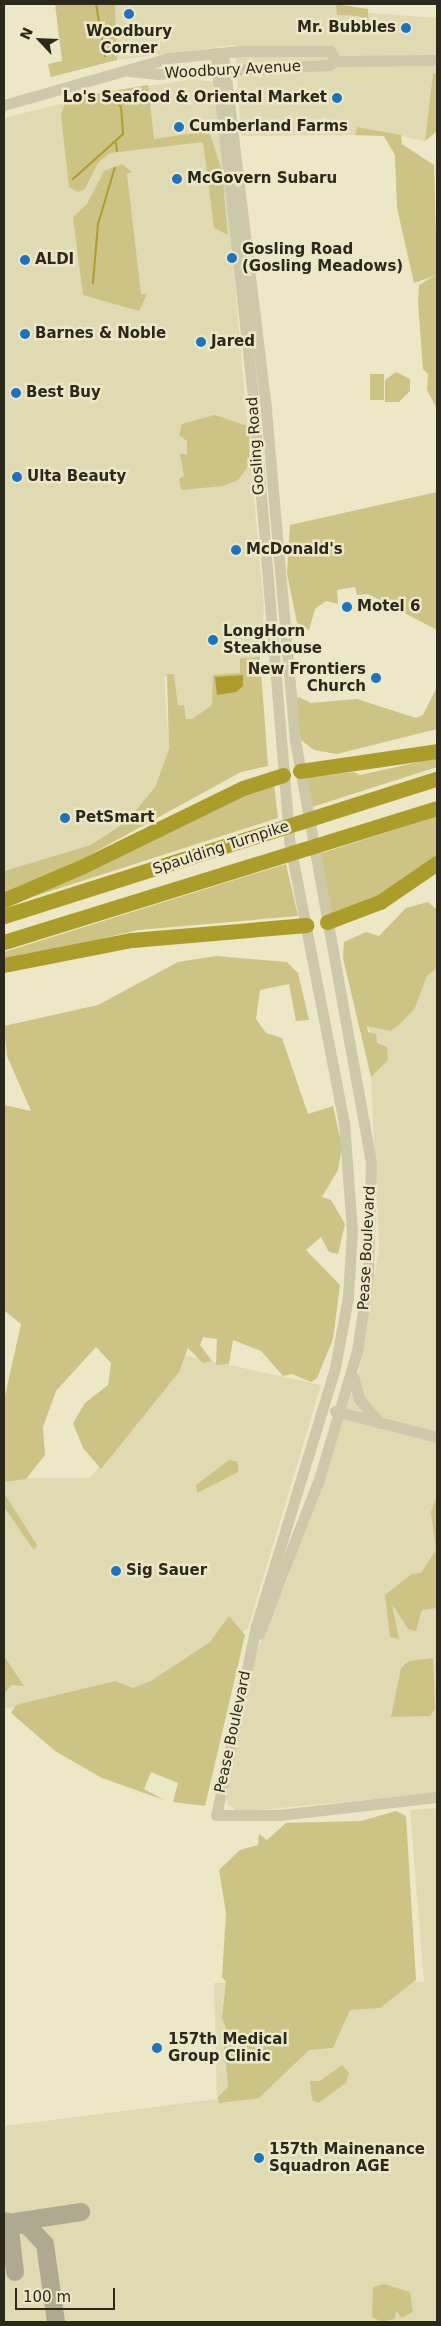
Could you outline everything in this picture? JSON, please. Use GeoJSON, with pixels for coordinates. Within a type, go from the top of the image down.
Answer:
{"type":"FeatureCollection","features":[{"type":"Feature","properties":{"kind":"highway"},"geometry":{"type":"LineString","coordinates":[[300,771],[437,751]]}},
{"type":"Feature","properties":{"kind":"highway"},"geometry":{"type":"LineString","coordinates":[[4,900],[81,868],[243,788],[283,775]]}},
{"type":"Feature","properties":{"kind":"highway","name":"Spaulding Turnpike"},"geometry":{"type":"LineString","coordinates":[[4,942],[286,840],[315,818],[437,779]]}},
{"type":"Feature","properties":{"kind":"highway","name":"Spaulding Turnpike"},"geometry":{"type":"LineString","coordinates":[[4,916],[286,840],[314,839],[437,808]]}},
{"type":"Feature","properties":{"kind":"highway"},"geometry":{"type":"LineString","coordinates":[[327,922],[386,898],[437,863]]}},
{"type":"Feature","properties":{"kind":"highway"},"geometry":{"type":"LineString","coordinates":[[4,965],[132,940],[306,925]]}},
{"type":"Feature","properties":{"kind":"main road","name":"Woodbury Avenue"},"geometry":{"type":"LineString","coordinates":[[4,105],[128,71],[154,61],[219,53],[330,51],[336,61]]}},
{"type":"Feature","properties":{"kind":"main road","name":"Gosling Road"},"geometry":{"type":"LineString","coordinates":[[219,53],[266,410],[300,771],[314,839]]}},
{"type":"Feature","properties":{"kind":"main road","name":"Woodbury Avenue"},"geometry":{"type":"LineString","coordinates":[[128,71],[156,74],[222,67],[330,66],[336,61],[437,60]]}},
{"type":"Feature","properties":{"kind":"main road","name":"Gosling Road"},"geometry":{"type":"LineString","coordinates":[[222,67],[252,395],[283,775],[286,840]]}},
{"type":"Feature","properties":{"kind":"main road"},"geometry":{"type":"LineString","coordinates":[[283,775],[300,771]]}},
{"type":"Feature","properties":{"kind":"main road","name":"Pease Boulevard"},"geometry":{"type":"LineString","coordinates":[[251,1649],[282,1583],[341,1412],[352,1372],[368,1278],[371,1162],[327,922],[314,839]]}},
{"type":"Feature","properties":{"kind":"main road","name":"Pease Boulevard"},"geometry":{"type":"LineString","coordinates":[[286,840],[306,925],[344,1122],[352,1195],[348,1297],[324,1408],[251,1649],[216,1815],[264,1816],[437,1797]]}},
{"type":"Feature","properties":{"kind":"main road"},"geometry":{"type":"LineString","coordinates":[[306,925],[327,922]]}},
{"type":"Feature","properties":{"kind":"main road"},"geometry":{"type":"LineString","coordinates":[[352,1372],[359,1398],[380,1423]]}},
{"type":"Feature","properties":{"kind":"main road"},"geometry":{"type":"LineString","coordinates":[[324,1408],[437,1437]]}},
{"type":"Feature","properties":{"kind":"shaded area"},"geometry":{"type":"Polygon","coordinates":[[[55,4],[115,4],[117,60],[51,77],[48,64],[62,61],[55,4]]]}},
{"type":"Feature","properties":{"kind":"shaded area"},"geometry":{"type":"Polygon","coordinates":[[[115,4],[336,4],[337,15],[359,16],[369,25],[369,13],[437,18],[437,74],[433,73],[425,141],[357,127],[355,135],[241,136],[235,45],[117,60],[115,4]]]}},
{"type":"Feature","properties":{"kind":"shaded area"},"geometry":{"type":"Polygon","coordinates":[[[336,4],[368,9],[369,25],[359,16],[337,15],[336,4]]]}},
{"type":"Feature","properties":{"kind":"shaded area"},"geometry":{"type":"Polygon","coordinates":[[[433,73],[437,74],[437,131],[425,141],[433,73]]]}},
{"type":"Feature","properties":{"kind":"shaded area"},"geometry":{"type":"Polygon","coordinates":[[[194,79],[213,82],[224,165],[264,609],[260,657],[240,658],[241,673],[212,705],[192,719],[186,719],[178,706],[174,674],[164,677],[169,749],[155,787],[134,814],[91,845],[4,871],[4,118],[104,93],[194,79]]]}},
{"type":"Feature","properties":{"kind":"shaded area"},"geometry":{"type":"Polygon","coordinates":[[[148,85],[154,139],[209,131],[222,171],[228,235],[214,228],[203,142],[110,153],[98,163],[85,189],[78,192],[69,187],[61,115],[66,99],[148,85]]]}},
{"type":"Feature","properties":{"kind":"shaded area"},"geometry":{"type":"Polygon","coordinates":[[[357,127],[401,135],[402,144],[434,165],[437,275],[414,283],[397,208],[395,155],[384,136],[355,135],[357,127]]]}},
{"type":"Feature","properties":{"kind":"shaded area"},"geometry":{"type":"Polygon","coordinates":[[[122,164],[132,172],[127,174],[141,294],[147,294],[139,311],[83,295],[73,217],[87,204],[104,171],[122,164]]]}},
{"type":"Feature","properties":{"kind":"shaded area"},"geometry":{"type":"Polygon","coordinates":[[[437,276],[437,409],[427,390],[428,374],[423,369],[418,302],[419,285],[437,276]]]}},
{"type":"Feature","properties":{"kind":"shaded area"},"geometry":{"type":"Polygon","coordinates":[[[396,372],[410,379],[410,391],[399,402],[385,402],[385,380],[396,372]]]}},
{"type":"Feature","properties":{"kind":"shaded area"},"geometry":{"type":"Polygon","coordinates":[[[370,374],[384,374],[384,400],[370,400],[370,374]]]}},
{"type":"Feature","properties":{"kind":"shaded area"},"geometry":{"type":"Polygon","coordinates":[[[215,415],[250,427],[249,465],[238,480],[223,486],[181,490],[179,479],[184,476],[180,454],[187,454],[187,441],[179,435],[182,424],[215,415]]]}},
{"type":"Feature","properties":{"kind":"shaded area"},"geometry":{"type":"Polygon","coordinates":[[[437,492],[437,630],[368,594],[357,595],[355,587],[337,590],[338,604],[326,601],[315,609],[309,630],[297,623],[287,573],[290,525],[437,492]]]}},
{"type":"Feature","properties":{"kind":"shaded area"},"geometry":{"type":"Polygon","coordinates":[[[260,657],[268,766],[241,772],[73,864],[4,893],[4,871],[91,845],[128,820],[155,787],[169,749],[167,674],[174,674],[178,706],[184,705],[186,719],[192,719],[212,705],[213,675],[240,673],[240,658],[260,657]]]}},
{"type":"Feature","properties":{"kind":"shaded area"},"geometry":{"type":"Polygon","coordinates":[[[243,675],[243,686],[236,692],[217,695],[215,677],[243,675]]]}},
{"type":"Feature","properties":{"kind":"shaded area"},"geometry":{"type":"Polygon","coordinates":[[[437,687],[437,729],[337,754],[314,750],[301,740],[295,700],[299,697],[311,703],[357,699],[416,718],[423,715],[437,687]]]}},
{"type":"Feature","properties":{"kind":"shaded area"},"geometry":{"type":"Polygon","coordinates":[[[437,758],[437,767],[309,808],[306,778],[354,772],[360,775],[437,758]]]}},
{"type":"Feature","properties":{"kind":"shaded area"},"geometry":{"type":"Polygon","coordinates":[[[274,784],[278,818],[4,906],[251,791],[274,784]]]}},
{"type":"Feature","properties":{"kind":"shaded area"},"geometry":{"type":"Polygon","coordinates":[[[437,816],[437,859],[387,894],[332,915],[319,854],[437,816]]]}},
{"type":"Feature","properties":{"kind":"shaded area"},"geometry":{"type":"Polygon","coordinates":[[[286,864],[298,916],[138,930],[4,962],[4,952],[286,864]]]}},
{"type":"Feature","properties":{"kind":"shaded area"},"geometry":{"type":"Polygon","coordinates":[[[428,902],[437,910],[437,968],[427,976],[415,1008],[400,1024],[391,1031],[367,1026],[368,1032],[376,1034],[377,1043],[387,1047],[388,1060],[371,1077],[343,958],[344,942],[366,932],[379,936],[406,908],[428,902]]]}},
{"type":"Feature","properties":{"kind":"shaded area"},"geometry":{"type":"Polygon","coordinates":[[[216,956],[287,962],[298,973],[309,1020],[296,1021],[289,984],[260,990],[256,1019],[266,1033],[282,1038],[308,1114],[333,1106],[342,1147],[338,1170],[322,1197],[331,1200],[345,1224],[338,1254],[329,1252],[321,1237],[306,1250],[340,1285],[333,1339],[317,1378],[311,1382],[292,1374],[283,1376],[261,1351],[233,1340],[229,1364],[216,1365],[217,1339],[203,1337],[200,1345],[212,1361],[203,1363],[188,1348],[179,1372],[101,1469],[83,1448],[73,1423],[85,1403],[108,1385],[111,1363],[96,1347],[56,1391],[43,1427],[45,1455],[26,1479],[4,1482],[4,1400],[21,1324],[4,1310],[4,1105],[31,1111],[7,1056],[4,1026],[98,1005],[178,962],[216,956]]]}},
{"type":"Feature","properties":{"kind":"shaded area"},"geometry":{"type":"Polygon","coordinates":[[[437,968],[437,1793],[238,1812],[228,1804],[225,1791],[256,1652],[288,1578],[359,1372],[379,1249],[371,1077],[388,1060],[367,1026],[391,1031],[400,1024],[415,1008],[427,976],[437,968]]]}},
{"type":"Feature","properties":{"kind":"shaded area"},"geometry":{"type":"Polygon","coordinates":[[[183,1355],[321,1385],[248,1628],[140,1702],[4,1708],[4,1478],[90,1478],[183,1355]]]}},
{"type":"Feature","properties":{"kind":"shaded area"},"geometry":{"type":"Polygon","coordinates":[[[229,1460],[238,1462],[238,1472],[197,1493],[196,1485],[229,1460]]]}},
{"type":"Feature","properties":{"kind":"shaded area"},"geometry":{"type":"Polygon","coordinates":[[[4,1493],[37,1545],[34,1550],[4,1507],[4,1493]]]}},
{"type":"Feature","properties":{"kind":"shaded area"},"geometry":{"type":"Polygon","coordinates":[[[437,1495],[437,1608],[422,1610],[416,1631],[408,1629],[392,1604],[399,1639],[390,1637],[385,1595],[412,1574],[421,1573],[436,1550],[431,1512],[437,1495]]]}},
{"type":"Feature","properties":{"kind":"shaded area"},"geometry":{"type":"Polygon","coordinates":[[[229,1616],[245,1635],[205,1806],[173,1802],[178,1783],[151,1772],[144,1789],[164,1800],[102,1778],[55,1751],[11,1713],[16,1705],[115,1681],[133,1688],[151,1681],[210,1642],[229,1616]]]}},
{"type":"Feature","properties":{"kind":"shaded area"},"geometry":{"type":"Polygon","coordinates":[[[4,1656],[24,1686],[11,1685],[4,1694],[4,1656]]]}},
{"type":"Feature","properties":{"kind":"shaded area"},"geometry":{"type":"Polygon","coordinates":[[[433,1658],[435,1709],[430,1716],[391,1717],[401,1668],[409,1661],[433,1658]]]}},
{"type":"Feature","properties":{"kind":"shaded area"},"geometry":{"type":"Polygon","coordinates":[[[437,1808],[437,2322],[4,2322],[4,2126],[217,2099],[214,1983],[424,1982],[410,1810],[437,1808]]]}},
{"type":"Feature","properties":{"kind":"shaded area"},"geometry":{"type":"Polygon","coordinates":[[[396,1811],[406,1816],[416,1980],[380,2008],[350,2010],[333,2048],[309,2050],[259,2098],[219,2103],[218,2097],[228,2087],[224,2044],[227,2031],[222,2018],[226,1982],[222,1977],[226,1913],[219,1870],[240,1850],[258,1845],[259,1834],[267,1840],[286,1823],[361,1821],[396,1811]]]}},
{"type":"Feature","properties":{"kind":"shaded area"},"geometry":{"type":"Polygon","coordinates":[[[342,2065],[349,2073],[346,2083],[318,2103],[312,2100],[310,2081],[320,2081],[342,2065]]]}},
{"type":"Feature","properties":{"kind":"shaded area"},"geometry":{"type":"Polygon","coordinates":[[[384,2284],[410,2292],[413,2312],[402,2318],[396,2311],[395,2319],[382,2322],[372,2317],[373,2287],[384,2284]]]}},
{"type":"Feature","properties":{"kind":"waterway"},"geometry":{"type":"LineString","coordinates":[[96,4],[105,56]]}},
{"type":"Feature","properties":{"kind":"waterway"},"geometry":{"type":"LineString","coordinates":[[73,179],[123,134],[121,107],[111,97]]}},
{"type":"Feature","properties":{"kind":"waterway"},"geometry":{"type":"LineString","coordinates":[[116,143],[117,151]]}},
{"type":"Feature","properties":{"kind":"waterway"},"geometry":{"type":"LineString","coordinates":[[93,283],[98,224],[115,167]]}},
{"type":"Feature","properties":{"kind":"taxiway"},"geometry":{"type":"LineString","coordinates":[[15,2272],[10,2230],[15,2222],[81,2212]]}},
{"type":"Feature","properties":{"kind":"taxiway"},"geometry":{"type":"LineString","coordinates":[[4,2221],[28,2226],[45,2244],[56,2322]]}},
{"type":"Feature","properties":{"kind":"place","name":"Woodbury Corner"},"geometry":{"type":"Point","coordinates":[129,14]}},
{"type":"Feature","properties":{"kind":"place","name":"Mr. Bubbles"},"geometry":{"type":"Point","coordinates":[406,28]}},
{"type":"Feature","properties":{"kind":"place","name":"Lo's Seafood & Oriental Market"},"geometry":{"type":"Point","coordinates":[337,98]}},
{"type":"Feature","properties":{"kind":"place","name":"Cumberland Farms"},"geometry":{"type":"Point","coordinates":[179,127]}},
{"type":"Feature","properties":{"kind":"place","name":"McGovern Subaru"},"geometry":{"type":"Point","coordinates":[177,179]}},
{"type":"Feature","properties":{"kind":"place","name":"Gosling Road (Gosling Meadows)"},"geometry":{"type":"Point","coordinates":[232,258]}},
{"type":"Feature","properties":{"kind":"place","name":"ALDI"},"geometry":{"type":"Point","coordinates":[25,260]}},
{"type":"Feature","properties":{"kind":"place","name":"Barnes & Noble"},"geometry":{"type":"Point","coordinates":[25,334]}},
{"type":"Feature","properties":{"kind":"place","name":"Jared"},"geometry":{"type":"Point","coordinates":[201,342]}},
{"type":"Feature","properties":{"kind":"place","name":"Best Buy"},"geometry":{"type":"Point","coordinates":[16,393]}},
{"type":"Feature","properties":{"kind":"place","name":"Ulta Beauty"},"geometry":{"type":"Point","coordinates":[17,477]}},
{"type":"Feature","properties":{"kind":"place","name":"McDonald's"},"geometry":{"type":"Point","coordinates":[236,550]}},
{"type":"Feature","properties":{"kind":"place","name":"Motel 6"},"geometry":{"type":"Point","coordinates":[347,607]}},
{"type":"Feature","properties":{"kind":"place","name":"LongHorn Steakhouse"},"geometry":{"type":"Point","coordinates":[213,640]}},
{"type":"Feature","properties":{"kind":"place","name":"New Frontiers Church"},"geometry":{"type":"Point","coordinates":[376,678]}},
{"type":"Feature","properties":{"kind":"place","name":"PetSmart"},"geometry":{"type":"Point","coordinates":[65,818]}},
{"type":"Feature","properties":{"kind":"place","name":"Sig Sauer"},"geometry":{"type":"Point","coordinates":[116,1571]}},
{"type":"Feature","properties":{"kind":"place","name":"157th Medical Group Clinic"},"geometry":{"type":"Point","coordinates":[157,2048]}},
{"type":"Feature","properties":{"kind":"place","name":"157th Mainenance Squadron AGE"},"geometry":{"type":"Point","coordinates":[259,2158]}}]}
